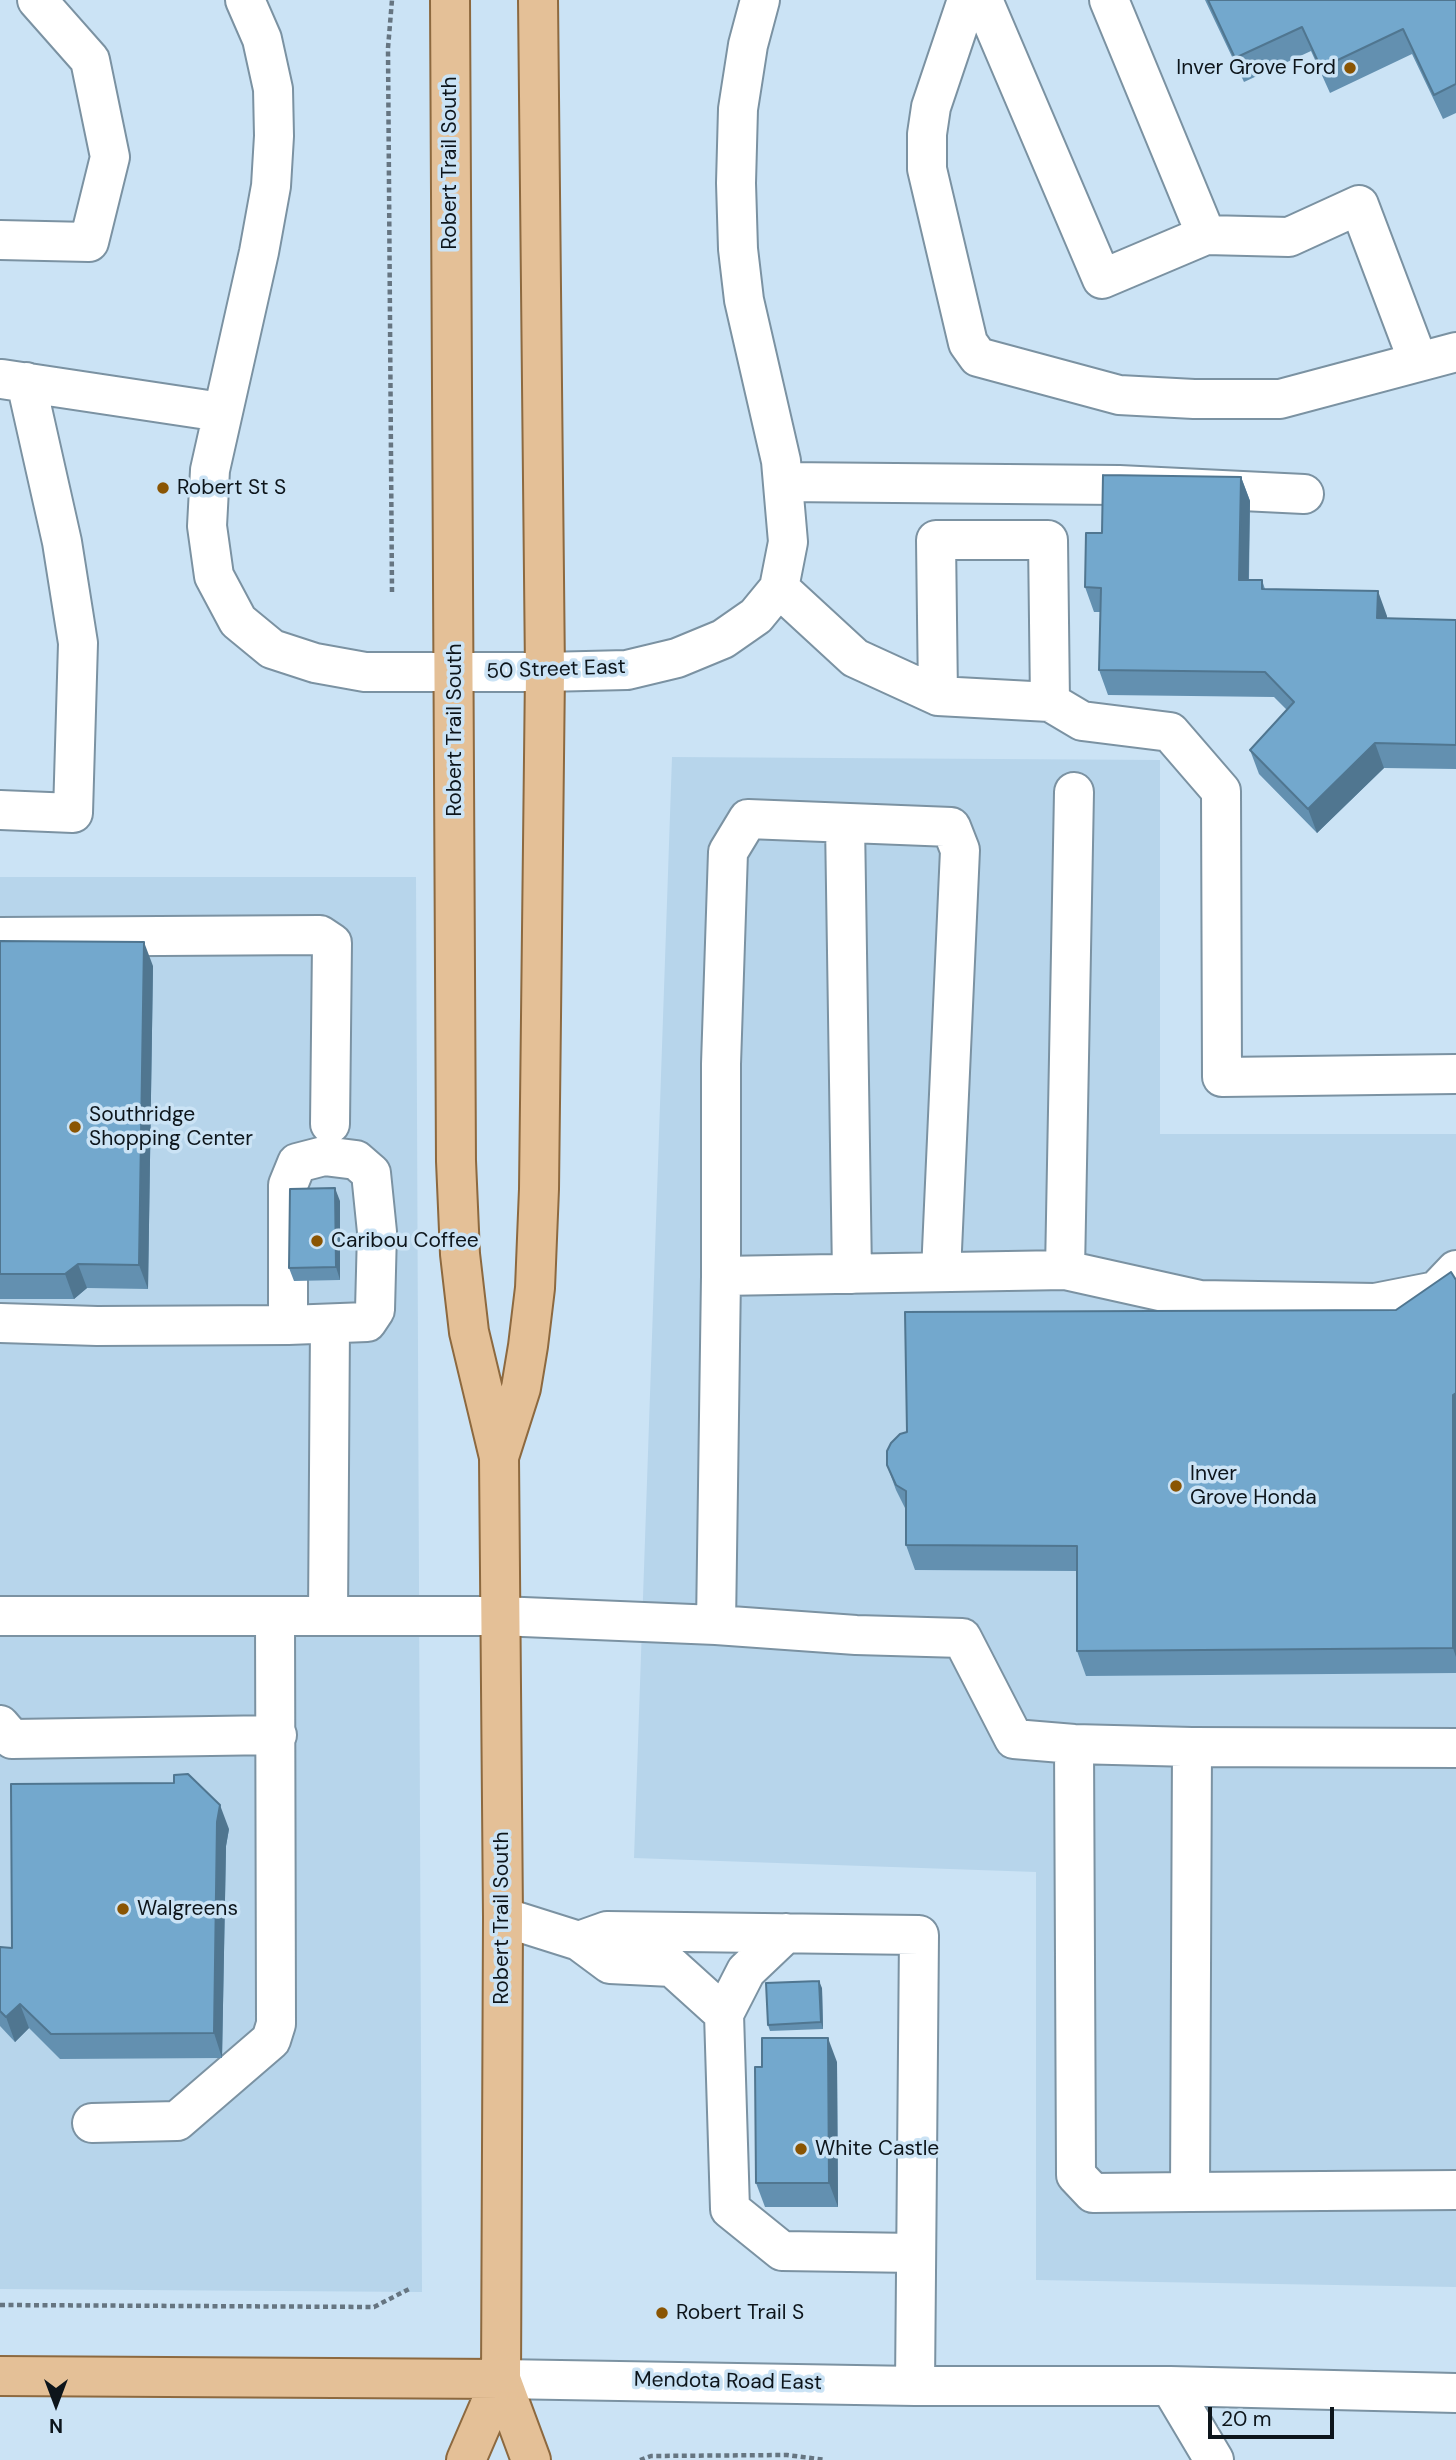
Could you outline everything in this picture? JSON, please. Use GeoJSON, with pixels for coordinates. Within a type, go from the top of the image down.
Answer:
{"type":"FeatureCollection","features":[{"type":"Feature","properties":{"kind":"main road","name":"Robert Trail South"},"geometry":{"type":"LineString","coordinates":[[450,0],[456,1147],[460,1254],[469,1332],[499,1457],[503,1917],[502,2379]]}},
{"type":"Feature","properties":{"kind":"main road","name":"Robert Trail South"},"geometry":{"type":"LineString","coordinates":[[499,1457],[520,1388],[535,1276],[538,1189],[544,672],[538,0]]}},
{"type":"Feature","properties":{"kind":"main road","name":"Mendota Road East"},"geometry":{"type":"LineString","coordinates":[[0,2376],[502,2379]]}},
{"type":"Feature","properties":{"kind":"main road"},"geometry":{"type":"LineString","coordinates":[[466,2460],[502,2379]]}},
{"type":"Feature","properties":{"kind":"main road"},"geometry":{"type":"LineString","coordinates":[[502,2379],[531,2460]]}},
{"type":"Feature","properties":{"kind":"street"},"geometry":{"type":"LineString","coordinates":[[0,240],[89,242],[110,158],[90,60],[37,0]]}},
{"type":"Feature","properties":{"kind":"street","name":"50 Street East"},"geometry":{"type":"LineString","coordinates":[[245,0],[262,39],[274,89],[274,136],[271,186],[259,252],[210,470],[207,526],[214,576],[239,621],[272,649],[316,663],[365,672],[626,670],[677,658],[723,639],[755,616],[779,588],[788,541],[781,461],[744,300],[738,249],[737,109],[748,45],[760,0]]}},
{"type":"Feature","properties":{"kind":"street"},"geometry":{"type":"LineString","coordinates":[[967,0],[930,107],[927,169],[968,343],[978,357],[1119,394],[1194,399],[1280,399],[1456,352]]}},
{"type":"Feature","properties":{"kind":"street"},"geometry":{"type":"LineString","coordinates":[[983,0],[1102,279],[1206,235],[1289,237],[1359,205],[1418,361]]}},
{"type":"Feature","properties":{"kind":"street"},"geometry":{"type":"LineString","coordinates":[[1109,0],[1206,235]]}},
{"type":"Feature","properties":{"kind":"street"},"geometry":{"type":"LineString","coordinates":[[0,810],[73,813],[78,643],[62,542],[13,380],[221,412]]}},
{"type":"Feature","properties":{"kind":"street"},"geometry":{"type":"LineString","coordinates":[[783,482],[1119,485],[1304,494]]}},
{"type":"Feature","properties":{"kind":"street"},"geometry":{"type":"LineString","coordinates":[[938,696],[936,540],[1048,540],[1066,711]]}},
{"type":"Feature","properties":{"kind":"street"},"geometry":{"type":"LineString","coordinates":[[779,588],[855,658],[938,696],[1066,711],[1170,732],[1221,790],[1222,1077],[1456,1074]]}},
{"type":"Feature","properties":{"kind":"street"},"geometry":{"type":"LineString","coordinates":[[1065,1270],[1074,792]]}},
{"type":"Feature","properties":{"kind":"street"},"geometry":{"type":"LineString","coordinates":[[716,1625],[721,1064],[727,852],[748,819],[951,827],[960,850],[941,1272]]}},
{"type":"Feature","properties":{"kind":"street"},"geometry":{"type":"LineString","coordinates":[[845,823],[852,1274]]}},
{"type":"Feature","properties":{"kind":"street"},"geometry":{"type":"LineString","coordinates":[[0,937],[320,935],[332,943],[330,1124]]}},
{"type":"Feature","properties":{"kind":"street"},"geometry":{"type":"LineString","coordinates":[[0,1324],[288,1325],[367,1322],[376,1310],[377,1232],[372,1173],[356,1160],[324,1156],[298,1163],[288,1185],[288,1325]]}},
{"type":"Feature","properties":{"kind":"street"},"geometry":{"type":"LineString","coordinates":[[721,1276],[1065,1270],[1200,1300],[1375,1303],[1436,1291],[1456,1270]]}},
{"type":"Feature","properties":{"kind":"street"},"geometry":{"type":"LineString","coordinates":[[328,1616],[330,1324]]}},
{"type":"Feature","properties":{"kind":"street"},"geometry":{"type":"LineString","coordinates":[[0,1616],[499,1616],[962,1638],[1014,1739],[1074,1744],[1192,1747],[1456,1748]]}},
{"type":"Feature","properties":{"kind":"street"},"geometry":{"type":"LineString","coordinates":[[92,2123],[177,2121],[271,2040],[276,2024],[275,1616]]}},
{"type":"Feature","properties":{"kind":"street"},"geometry":{"type":"LineString","coordinates":[[0,1725],[12,1739],[277,1735]]}},
{"type":"Feature","properties":{"kind":"street"},"geometry":{"type":"LineString","coordinates":[[1074,1744],[1076,2175],[1093,2193],[1456,2190]]}},
{"type":"Feature","properties":{"kind":"street"},"geometry":{"type":"LineString","coordinates":[[1190,2192],[1192,1747]]}},
{"type":"Feature","properties":{"kind":"street"},"geometry":{"type":"LineString","coordinates":[[503,1917],[579,1941],[610,1964],[671,1966],[724,2014]]}},
{"type":"Feature","properties":{"kind":"street"},"geometry":{"type":"LineString","coordinates":[[579,1941],[607,1931],[919,1935],[915,2386]]}},
{"type":"Feature","properties":{"kind":"street"},"geometry":{"type":"LineString","coordinates":[[786,1934],[746,1972],[724,2014],[730,2209],[782,2251],[916,2253]]}},
{"type":"Feature","properties":{"kind":"street","name":"Mendota Road East"},"geometry":{"type":"LineString","coordinates":[[502,2379],[915,2386],[1170,2386],[1456,2393]]}},
{"type":"Feature","properties":{"kind":"street"},"geometry":{"type":"LineString","coordinates":[[1170,2386],[1214,2460]]}},
{"type":"Feature","properties":{"kind":"path"},"geometry":{"type":"LineString","coordinates":[[392,0],[388,48],[392,592]]}},
{"type":"Feature","properties":{"kind":"path"},"geometry":{"type":"LineString","coordinates":[[0,2305],[374,2307],[410,2289]]}},
{"type":"Feature","properties":{"kind":"path"},"geometry":{"type":"LineString","coordinates":[[640,2460],[651,2456],[787,2455],[826,2460]]}},
{"type":"Feature","properties":{"kind":"shaded area"},"geometry":{"type":"Polygon","coordinates":[[[672,757],[1160,760],[1160,1134],[1456,1134],[1456,2287],[1036,2280],[1036,1872],[634,1858],[672,757]]]}},
{"type":"Feature","properties":{"kind":"shaded area","name":"Southridge Shopping Center"},"geometry":{"type":"Polygon","coordinates":[[[0,877],[416,877],[422,2292],[0,2289],[0,877]]]}},
{"type":"Feature","properties":{"kind":"building","name":"Inver Grove Ford"},"geometry":{"type":"Polygon","coordinates":[[[1208,0],[1456,0],[1456,84],[1434,95],[1403,29],[1321,68],[1302,27],[1235,58],[1208,0]]]}},
{"type":"Feature","properties":{"kind":"building"},"geometry":{"type":"Polygon","coordinates":[[[1103,475],[1241,477],[1239,580],[1262,580],[1262,589],[1378,591],[1377,618],[1456,620],[1456,745],[1375,743],[1308,809],[1250,750],[1294,702],[1265,672],[1099,670],[1101,588],[1085,587],[1086,533],[1102,533],[1103,475]]]}},
{"type":"Feature","properties":{"kind":"building","name":"Southridge Shopping Center"},"geometry":{"type":"Polygon","coordinates":[[[0,941],[144,942],[139,1265],[78,1264],[65,1274],[0,1274],[0,941]]]}},
{"type":"Feature","properties":{"kind":"building","name":"Caribou Coffee"},"geometry":{"type":"Polygon","coordinates":[[[335,1188],[336,1267],[289,1268],[290,1189],[335,1188]]]}},
{"type":"Feature","properties":{"kind":"building","name":"Inver Grove Honda"},"geometry":{"type":"Polygon","coordinates":[[[1451,1272],[1456,1280],[1453,1648],[1077,1651],[1077,1546],[906,1545],[906,1491],[896,1485],[887,1465],[887,1451],[891,1443],[900,1434],[907,1432],[905,1312],[1396,1310],[1451,1272]]]}},
{"type":"Feature","properties":{"kind":"building","name":"Walgreens"},"geometry":{"type":"Polygon","coordinates":[[[188,1774],[220,1805],[217,1822],[214,2033],[51,2034],[20,2004],[6,2017],[0,2011],[0,1947],[12,1948],[11,1784],[174,1783],[174,1775],[188,1774]]]}},
{"type":"Feature","properties":{"kind":"building"},"geometry":{"type":"Polygon","coordinates":[[[819,1981],[821,2022],[768,2025],[766,1983],[819,1981]]]}},
{"type":"Feature","properties":{"kind":"building","name":"White Castle"},"geometry":{"type":"Polygon","coordinates":[[[762,2038],[828,2038],[829,2183],[756,2183],[755,2067],[762,2067],[762,2038]]]}},
{"type":"Feature","properties":{"kind":"place","name":"Inver Grove Ford"},"geometry":{"type":"Point","coordinates":[1350,68]}},
{"type":"Feature","properties":{"kind":"place","name":"Robert St S"},"geometry":{"type":"Point","coordinates":[163,488]}},
{"type":"Feature","properties":{"kind":"place","name":"Southridge Shopping Center"},"geometry":{"type":"Point","coordinates":[75,1127]}},
{"type":"Feature","properties":{"kind":"place","name":"Caribou Coffee"},"geometry":{"type":"Point","coordinates":[317,1241]}},
{"type":"Feature","properties":{"kind":"place","name":"Inver Grove Honda"},"geometry":{"type":"Point","coordinates":[1176,1486]}},
{"type":"Feature","properties":{"kind":"place","name":"Walgreens"},"geometry":{"type":"Point","coordinates":[123,1909]}},
{"type":"Feature","properties":{"kind":"place","name":"White Castle"},"geometry":{"type":"Point","coordinates":[801,2149]}},
{"type":"Feature","properties":{"kind":"place","name":"Robert Trail S"},"geometry":{"type":"Point","coordinates":[662,2313]}}]}
